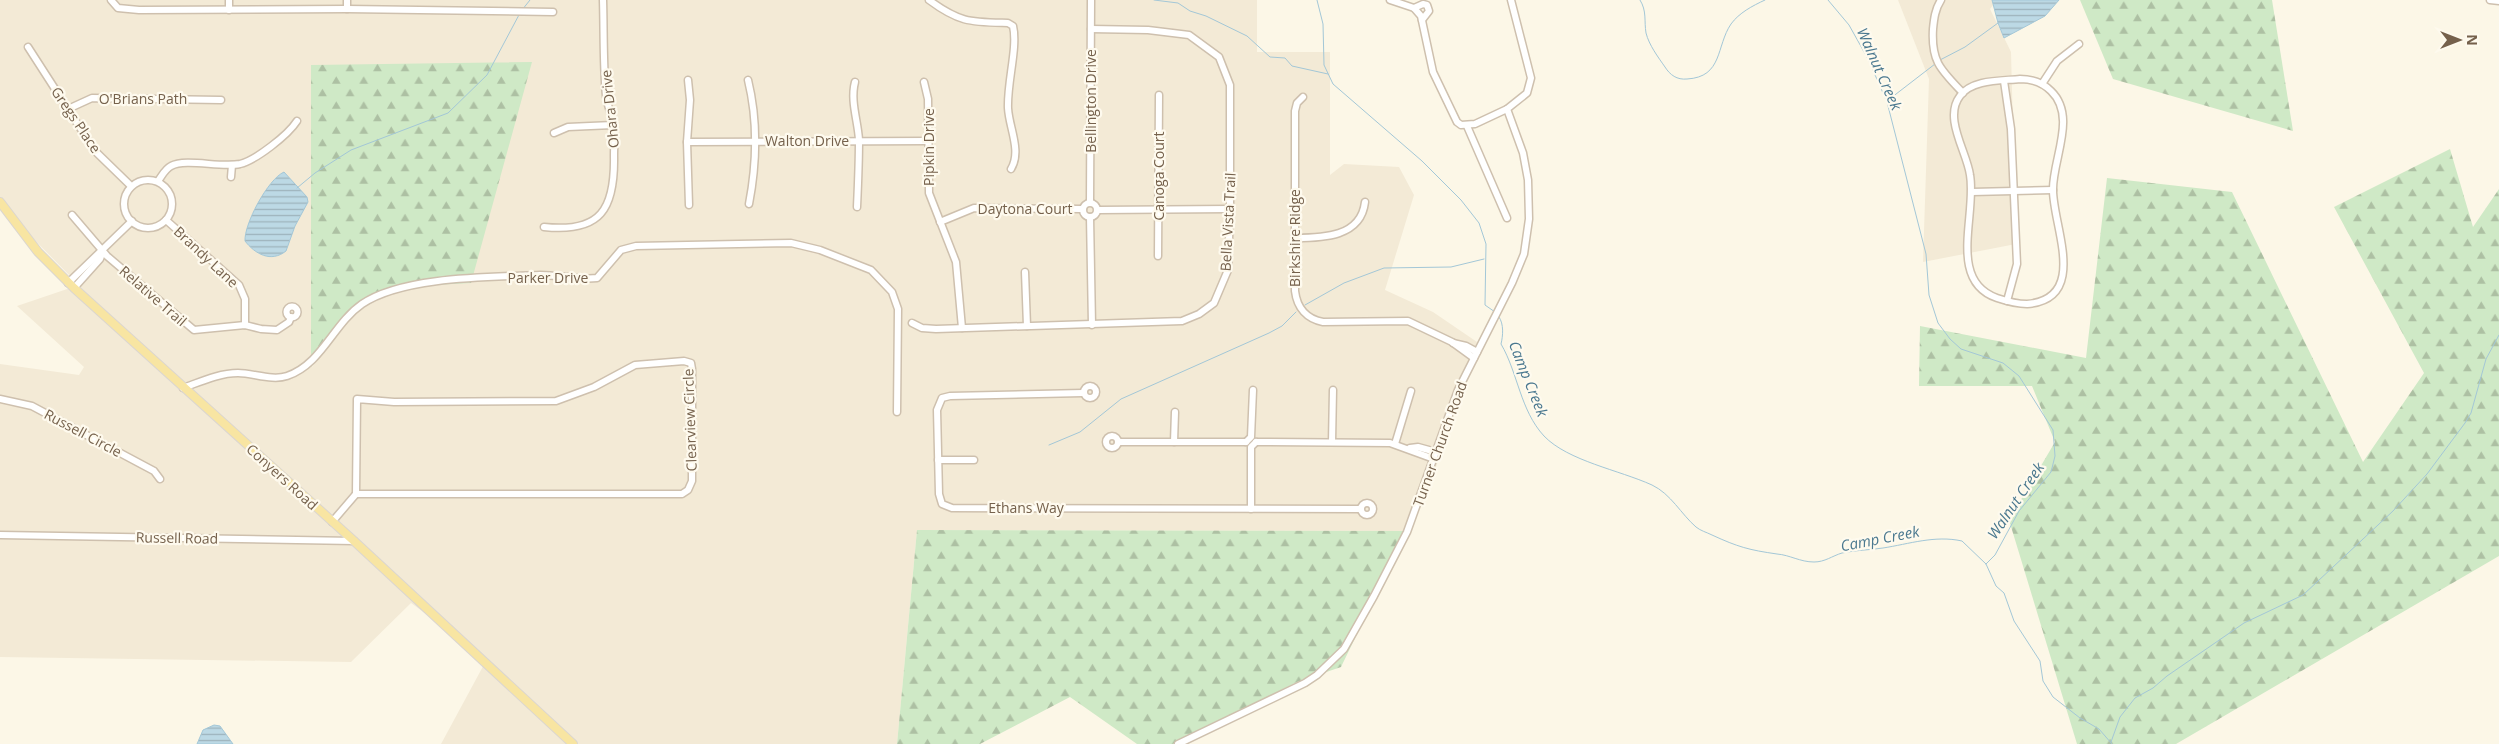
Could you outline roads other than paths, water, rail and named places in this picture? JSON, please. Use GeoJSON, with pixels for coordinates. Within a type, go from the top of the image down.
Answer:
{"type":"FeatureCollection","features":[{"type":"Feature","properties":{"kind":"main road","name":"Conyers Road"},"geometry":{"type":"LineString","coordinates":[[0,202],[38,252],[71,285],[354,541],[574,744]]}},
{"type":"Feature","properties":{"kind":"street"},"geometry":{"type":"LineString","coordinates":[[111,0],[118,8],[129,10],[347,9],[553,12]]}},
{"type":"Feature","properties":{"kind":"street"},"geometry":{"type":"LineString","coordinates":[[229,0],[229,10]]}},
{"type":"Feature","properties":{"kind":"street"},"geometry":{"type":"LineString","coordinates":[[347,0],[347,9]]}},
{"type":"Feature","properties":{"kind":"street","name":"Ohara Drive"},"geometry":{"type":"LineString","coordinates":[[544,227],[565,230],[581,228],[603,210],[610,201],[614,188],[613,125],[606,96],[603,0]]}},
{"type":"Feature","properties":{"kind":"street"},"geometry":{"type":"LineString","coordinates":[[929,0],[961,20],[1008,23],[1013,26],[1014,44],[1008,83],[1008,110],[1016,161],[1011,169]]}},
{"type":"Feature","properties":{"kind":"street","name":"Bellington Drive"},"geometry":{"type":"LineString","coordinates":[[1090,202],[1091,0]]}},
{"type":"Feature","properties":{"kind":"street"},"geometry":{"type":"LineString","coordinates":[[1390,0],[1414,8],[1422,20],[1433,72],[1452,116],[1461,125],[1467,126],[1507,109],[1527,93],[1531,78],[1511,0]]}},
{"type":"Feature","properties":{"kind":"street"},"geometry":{"type":"LineString","coordinates":[[1941,0],[1934,16],[1932,52],[1939,67],[1963,92]]}},
{"type":"Feature","properties":{"kind":"street"},"geometry":{"type":"LineString","coordinates":[[2490,0],[2499,1]]}},
{"type":"Feature","properties":{"kind":"street"},"geometry":{"type":"LineString","coordinates":[[1414,8],[1423,4],[1428,5],[1429,11],[1422,20]]}},
{"type":"Feature","properties":{"kind":"street","name":"Bella Vista Trail"},"geometry":{"type":"LineString","coordinates":[[912,323],[922,328],[962,328],[1182,321],[1199,314],[1214,303],[1228,270],[1230,209],[1230,85],[1219,56],[1189,36],[1148,30],[1091,29]]}},
{"type":"Feature","properties":{"kind":"street"},"geometry":{"type":"LineString","coordinates":[[2042,84],[2057,60],[2079,44]]}},
{"type":"Feature","properties":{"kind":"street","name":"Gregs Place"},"geometry":{"type":"LineString","coordinates":[[28,47],[95,151],[131,186]]}},
{"type":"Feature","properties":{"kind":"street"},"geometry":{"type":"LineString","coordinates":[[2025,79],[2042,84],[2056,97],[2063,116],[2053,190],[2055,215],[2065,258],[2062,279],[2051,294],[2039,301],[2025,304],[2007,301],[1985,292],[1975,281],[1969,270],[1967,253],[1972,192],[1968,162],[1954,118],[1955,104],[1963,92],[1976,85],[2025,79]]}},
{"type":"Feature","properties":{"kind":"street"},"geometry":{"type":"LineString","coordinates":[[688,80],[690,100],[687,142],[689,205]]}},
{"type":"Feature","properties":{"kind":"street"},"geometry":{"type":"LineString","coordinates":[[748,80],[754,106],[756,140],[754,176],[749,204]]}},
{"type":"Feature","properties":{"kind":"street"},"geometry":{"type":"LineString","coordinates":[[2004,81],[2011,129],[2012,190],[2017,264],[2007,301]]}},
{"type":"Feature","properties":{"kind":"street"},"geometry":{"type":"LineString","coordinates":[[855,82],[852,94],[857,115],[859,141],[857,207]]}},
{"type":"Feature","properties":{"kind":"street","name":"Pipkin Drive"},"geometry":{"type":"LineString","coordinates":[[924,82],[928,99],[929,193],[956,262],[962,328]]}},
{"type":"Feature","properties":{"kind":"street","name":"Canoga Court"},"geometry":{"type":"LineString","coordinates":[[1158,256],[1159,95]]}},
{"type":"Feature","properties":{"kind":"street","name":"Birkshire Ridge"},"geometry":{"type":"LineString","coordinates":[[1302,97],[1295,107],[1295,296],[1301,309],[1310,318],[1326,322],[1408,321],[1452,342],[1466,346],[1476,355]]}},
{"type":"Feature","properties":{"kind":"street","name":"O'Brians Path"},"geometry":{"type":"LineString","coordinates":[[68,109],[92,98],[221,100]]}},
{"type":"Feature","properties":{"kind":"street","name":"Turner Church Road"},"geometry":{"type":"LineString","coordinates":[[1178,744],[1305,683],[1317,675],[1344,649],[1407,532],[1448,416],[1524,254],[1529,219],[1526,166],[1507,109]]}},
{"type":"Feature","properties":{"kind":"street"},"geometry":{"type":"LineString","coordinates":[[158,181],[166,170],[175,164],[232,165],[248,160],[291,130],[298,121]]}},
{"type":"Feature","properties":{"kind":"street"},"geometry":{"type":"LineString","coordinates":[[554,133],[568,127],[613,125]]}},
{"type":"Feature","properties":{"kind":"street"},"geometry":{"type":"LineString","coordinates":[[1467,126],[1507,218]]}},
{"type":"Feature","properties":{"kind":"street","name":"Walton Drive"},"geometry":{"type":"LineString","coordinates":[[687,142],[756,140],[928,141]]}},
{"type":"Feature","properties":{"kind":"street"},"geometry":{"type":"LineString","coordinates":[[231,177],[232,165]]}},
{"type":"Feature","properties":{"kind":"street"},"geometry":{"type":"LineString","coordinates":[[148,179],[158,181],[166,186],[172,199],[172,207],[166,220],[150,228],[138,226],[132,222],[124,207],[125,196],[136,182],[148,179]]}},
{"type":"Feature","properties":{"kind":"street"},"geometry":{"type":"LineString","coordinates":[[1972,192],[2053,190]]}},
{"type":"Feature","properties":{"kind":"street"},"geometry":{"type":"LineString","coordinates":[[1090,217],[1084,214],[1083,209],[1085,205],[1090,202],[1096,204],[1098,210]]}},
{"type":"Feature","properties":{"kind":"street"},"geometry":{"type":"LineString","coordinates":[[1295,238],[1325,238],[1351,228],[1362,216],[1365,202]]}},
{"type":"Feature","properties":{"kind":"street","name":"Daytona Court"},"geometry":{"type":"LineString","coordinates":[[940,222],[974,208],[1083,209]]}},
{"type":"Feature","properties":{"kind":"street"},"geometry":{"type":"LineString","coordinates":[[1098,210],[1230,209]]}},
{"type":"Feature","properties":{"kind":"street"},"geometry":{"type":"LineString","coordinates":[[1090,217],[1095,215],[1098,210]]}},
{"type":"Feature","properties":{"kind":"street","name":"Relative Trail"},"geometry":{"type":"LineString","coordinates":[[72,215],[103,251],[194,330],[246,325],[261,330],[277,330],[289,322],[291,317]]}},
{"type":"Feature","properties":{"kind":"street"},"geometry":{"type":"LineString","coordinates":[[1090,217],[1092,325]]}},
{"type":"Feature","properties":{"kind":"street","name":"Brandy Lane"},"geometry":{"type":"LineString","coordinates":[[166,220],[239,286],[245,299],[246,325]]}},
{"type":"Feature","properties":{"kind":"street"},"geometry":{"type":"LineString","coordinates":[[71,285],[95,254],[103,251],[132,222]]}},
{"type":"Feature","properties":{"kind":"street","name":"Parker Drive"},"geometry":{"type":"LineString","coordinates":[[183,388],[216,376],[236,373],[277,378],[292,374],[321,352],[345,319],[362,304],[378,295],[409,286],[450,280],[540,275],[597,278],[611,259],[621,250],[636,246],[791,243],[820,250],[871,270],[892,292],[898,309],[897,412]]}},
{"type":"Feature","properties":{"kind":"street"},"geometry":{"type":"LineString","coordinates":[[1025,272],[1026,326]]}},
{"type":"Feature","properties":{"kind":"street","name":"Clearview Circle"},"geometry":{"type":"LineString","coordinates":[[684,361],[691,363],[692,481],[688,490],[682,494],[356,494],[357,399],[394,402],[556,401],[594,387],[635,365],[684,361]]}},
{"type":"Feature","properties":{"kind":"street"},"geometry":{"type":"LineString","coordinates":[[1251,509],[1253,390]]}},
{"type":"Feature","properties":{"kind":"street"},"geometry":{"type":"LineString","coordinates":[[1332,442],[1333,390]]}},
{"type":"Feature","properties":{"kind":"street"},"geometry":{"type":"LineString","coordinates":[[1395,444],[1410,391]]}},
{"type":"Feature","properties":{"kind":"street","name":"Ethans Way"},"geometry":{"type":"LineString","coordinates":[[1083,393],[944,397],[938,407],[939,496],[942,504],[950,508],[1360,509]]}},
{"type":"Feature","properties":{"kind":"street","name":"Russell Circle"},"geometry":{"type":"LineString","coordinates":[[0,399],[32,406],[154,471],[160,480]]}},
{"type":"Feature","properties":{"kind":"street"},"geometry":{"type":"LineString","coordinates":[[1174,442],[1175,412]]}},
{"type":"Feature","properties":{"kind":"street"},"geometry":{"type":"LineString","coordinates":[[1118,442],[1332,442],[1395,444],[1435,456]]}},
{"type":"Feature","properties":{"kind":"street"},"geometry":{"type":"LineString","coordinates":[[938,460],[974,460]]}},
{"type":"Feature","properties":{"kind":"street"},"geometry":{"type":"LineString","coordinates":[[332,522],[356,494]]}},
{"type":"Feature","properties":{"kind":"street","name":"Russell Road"},"geometry":{"type":"LineString","coordinates":[[0,536],[354,541]]}},
{"type":"Feature","properties":{"kind":"water"},"geometry":{"type":"Polygon","coordinates":[[[1992,0],[2059,0],[2045,16],[2004,38],[1992,0]]]}},
{"type":"Feature","properties":{"kind":"water"},"geometry":{"type":"Polygon","coordinates":[[[284,172],[307,197],[308,202],[295,226],[286,251],[280,255],[269,257],[258,253],[249,246],[245,241],[246,233],[248,224],[264,192],[284,172]]]}},
{"type":"Feature","properties":{"kind":"water"},"geometry":{"type":"Polygon","coordinates":[[[214,725],[220,726],[233,744],[197,744],[203,730],[214,725]]]}},
{"type":"Feature","properties":{"kind":"waterway"},"geometry":{"type":"LineString","coordinates":[[522,10],[530,0]]}},
{"type":"Feature","properties":{"kind":"waterway"},"geometry":{"type":"LineString","coordinates":[[1154,0],[1178,3],[1190,11],[1206,16],[1247,36],[1270,57],[1285,58],[1292,66],[1328,74]]}},
{"type":"Feature","properties":{"kind":"waterway","name":"Camp Creek"},"geometry":{"type":"LineString","coordinates":[[1317,0],[1323,24],[1324,65],[1333,84],[1422,161],[1461,200],[1479,223],[1486,244],[1485,305],[1495,312]]}},
{"type":"Feature","properties":{"kind":"waterway","name":"Walnut Creek"},"geometry":{"type":"LineString","coordinates":[[1640,0],[1644,12],[1646,33],[1651,46],[1669,72],[1677,78],[1683,79],[1699,77],[1707,73],[1717,59],[1731,24],[1746,10],[1765,0]]}},
{"type":"Feature","properties":{"kind":"waterway","name":"Walnut Creek"},"geometry":{"type":"LineString","coordinates":[[1828,0],[1849,25],[1868,59],[1887,102],[1926,254],[1929,295],[1938,323],[1950,339],[1961,349],[2003,363],[2019,376],[2053,430],[2055,456],[2051,472],[2019,511],[1995,555],[1986,564]]}},
{"type":"Feature","properties":{"kind":"waterway"},"geometry":{"type":"LineString","coordinates":[[297,188],[315,173],[351,150],[448,113],[487,75],[520,13]]}},
{"type":"Feature","properties":{"kind":"waterway"},"geometry":{"type":"LineString","coordinates":[[1940,60],[1965,47],[1998,23]]}},
{"type":"Feature","properties":{"kind":"waterway"},"geometry":{"type":"LineString","coordinates":[[1887,101],[1935,64]]}},
{"type":"Feature","properties":{"kind":"waterway"},"geometry":{"type":"LineString","coordinates":[[1305,305],[1344,283],[1384,268],[1451,267],[1484,259]]}},
{"type":"Feature","properties":{"kind":"waterway"},"geometry":{"type":"LineString","coordinates":[[1049,445],[1080,432],[1121,399],[1269,333],[1282,326],[1296,312]]}},
{"type":"Feature","properties":{"kind":"waterway","name":"Camp Creek"},"geometry":{"type":"LineString","coordinates":[[1499,317],[1503,334],[1501,344],[1512,367],[1524,403],[1536,426],[1544,436],[1554,445],[1580,459],[1659,489],[1696,527],[1702,530],[1744,548],[1814,562],[1852,551],[1922,541],[1942,539],[1962,541],[1986,564],[1996,586],[2004,593],[2014,621],[2040,661],[2043,681],[2053,697],[2080,718],[2099,729],[2112,744]]}},
{"type":"Feature","properties":{"kind":"waterway"},"geometry":{"type":"LineString","coordinates":[[2111,742],[2120,717],[2135,698],[2153,688],[2167,676],[2244,623],[2303,595],[2393,511],[2427,474],[2465,423],[2471,413],[2486,359],[2499,335]]}}]}
